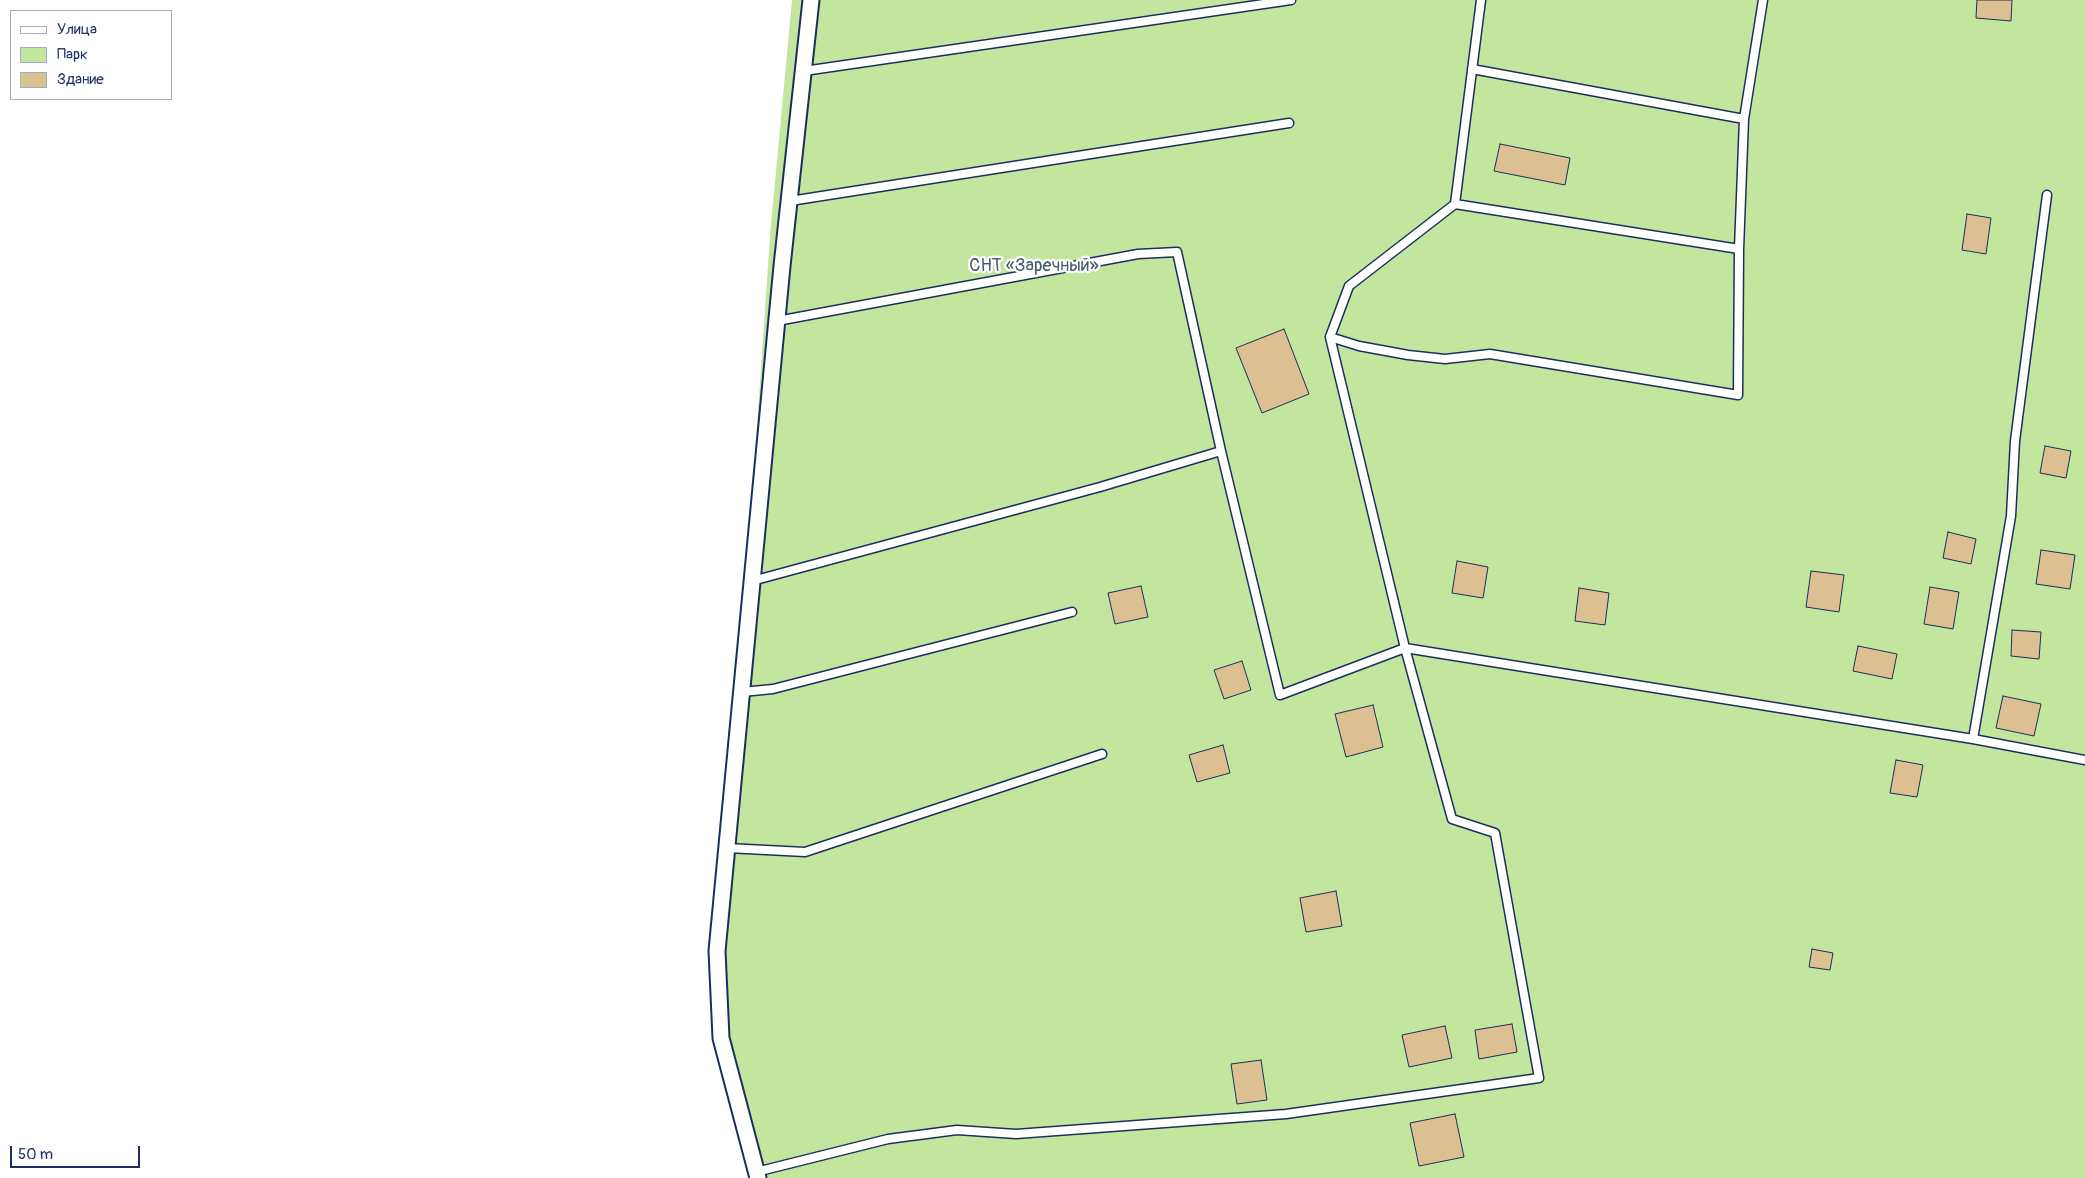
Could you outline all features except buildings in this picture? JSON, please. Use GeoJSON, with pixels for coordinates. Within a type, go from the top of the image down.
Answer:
{"type":"FeatureCollection","features":[{"type":"Feature","properties":{"kind":"street"},"geometry":{"type":"LineString","coordinates":[[757,1175],[721,1038],[717,951],[777,321],[811,0]]}},
{"type":"Feature","properties":{"kind":"lane"},"geometry":{"type":"LineString","coordinates":[[804,72],[1291,0]]}},
{"type":"Feature","properties":{"kind":"lane"},"geometry":{"type":"LineString","coordinates":[[757,1175],[888,1139],[957,1130],[1016,1134],[1286,1114],[1539,1078],[1495,833],[1452,818],[1405,648],[1330,337],[1349,286],[1456,204],[1481,0]]}},
{"type":"Feature","properties":{"kind":"lane"},"geometry":{"type":"LineString","coordinates":[[1330,337],[1358,346],[1408,355],[1445,359],[1490,354],[1738,395],[1739,249],[1744,119],[1763,0]]}},
{"type":"Feature","properties":{"kind":"lane"},"geometry":{"type":"LineString","coordinates":[[1472,69],[1744,119]]}},
{"type":"Feature","properties":{"kind":"lane"},"geometry":{"type":"LineString","coordinates":[[790,201],[1289,124]]}},
{"type":"Feature","properties":{"kind":"lane"},"geometry":{"type":"LineString","coordinates":[[1973,739],[2011,516],[2015,441],[2047,195]]}},
{"type":"Feature","properties":{"kind":"lane"},"geometry":{"type":"LineString","coordinates":[[1456,204],[1739,249]]}},
{"type":"Feature","properties":{"kind":"lane"},"geometry":{"type":"LineString","coordinates":[[777,321],[1138,254],[1177,252],[1221,451],[1280,695],[1405,648],[1973,739],[2085,760]]}},
{"type":"Feature","properties":{"kind":"lane"},"geometry":{"type":"LineString","coordinates":[[752,581],[1100,487],[1221,451]]}},
{"type":"Feature","properties":{"kind":"lane"},"geometry":{"type":"LineString","coordinates":[[742,692],[773,689],[1072,612]]}},
{"type":"Feature","properties":{"kind":"lane"},"geometry":{"type":"LineString","coordinates":[[727,848],[805,852],[1102,754]]}},
{"type":"Feature","properties":{"kind":"green space","name":"СНТ «Заречный»"},"geometry":{"type":"Polygon","coordinates":[[[792,0],[2085,0],[2085,1178],[768,1178],[718,1002],[770,236],[792,0]]]}}]}
